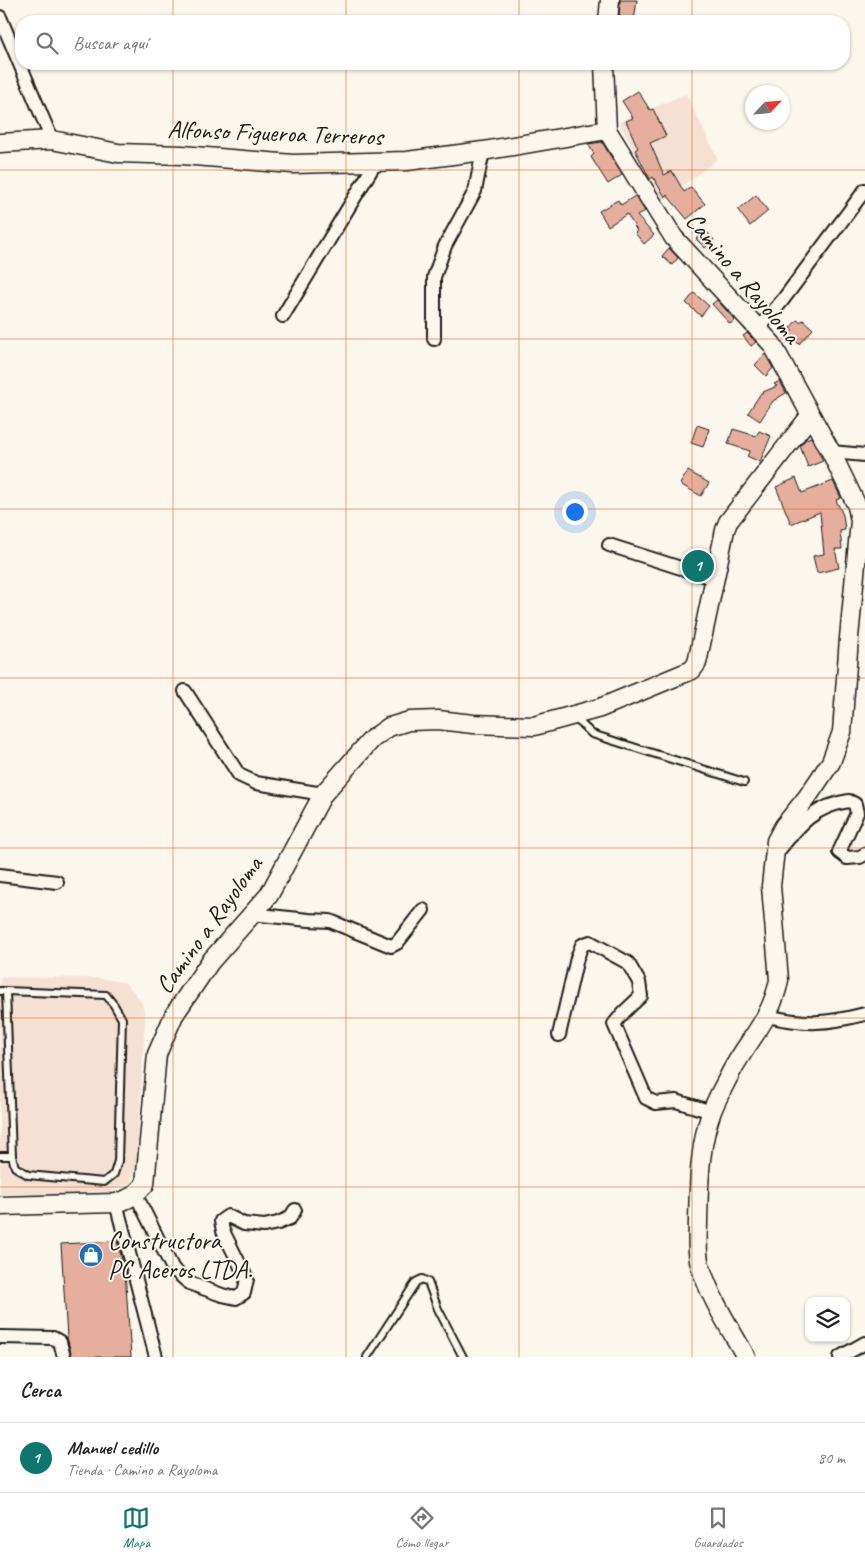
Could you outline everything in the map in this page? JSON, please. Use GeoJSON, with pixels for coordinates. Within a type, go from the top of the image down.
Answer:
{"type":"FeatureCollection","features":[{"type":"Feature","properties":{"kind":"street"},"geometry":{"type":"LineString","coordinates":[[609,15],[610,0]]}},
{"type":"Feature","properties":{"kind":"street"},"geometry":{"type":"LineString","coordinates":[[0,17],[15,52]]}},
{"type":"Feature","properties":{"kind":"street"},"geometry":{"type":"LineString","coordinates":[[22,70],[52,140]]}},
{"type":"Feature","properties":{"kind":"street","name":"Camino a Rayoloma"},"geometry":{"type":"LineString","coordinates":[[136,1194],[144,1184],[156,1054],[174,1015],[210,962],[269,894],[322,794],[372,739],[389,727],[408,721],[438,720],[472,724],[534,726],[600,708],[692,670],[697,663],[728,522],[810,416],[772,344],[674,238],[607,130],[604,70]]}},
{"type":"Feature","properties":{"kind":"street","name":"Alfonso Figueroa Terreros"},"geometry":{"type":"LineString","coordinates":[[0,143],[52,140],[118,153],[182,155],[293,164],[407,161],[483,151],[607,130]]}},
{"type":"Feature","properties":{"kind":"street"},"geometry":{"type":"LineString","coordinates":[[434,338],[434,277],[445,246],[474,191],[483,151]]}},
{"type":"Feature","properties":{"kind":"street"},"geometry":{"type":"LineString","coordinates":[[283,316],[376,162]]}},
{"type":"Feature","properties":{"kind":"street"},"geometry":{"type":"LineString","coordinates":[[758,329],[782,301],[865,190]]}},
{"type":"Feature","properties":{"kind":"street"},"geometry":{"type":"LineString","coordinates":[[746,1357],[707,1284],[700,1263],[698,1186],[701,1158],[712,1112],[731,1072],[767,1016],[776,995],[779,980],[771,886],[776,841],[784,826],[808,796],[831,762],[842,732],[860,521],[857,506],[810,416]]}},
{"type":"Feature","properties":{"kind":"street"},"geometry":{"type":"LineString","coordinates":[[830,452],[865,455]]}},
{"type":"Feature","properties":{"kind":"street"},"geometry":{"type":"LineString","coordinates":[[608,545],[715,579]]}},
{"type":"Feature","properties":{"kind":"street"},"geometry":{"type":"LineString","coordinates":[[185,691],[239,775],[256,783],[322,794]]}},
{"type":"Feature","properties":{"kind":"street"},"geometry":{"type":"LineString","coordinates":[[773,856],[806,818],[822,808],[849,801],[855,804],[857,813],[839,852],[847,858],[860,857],[865,854]]}},
{"type":"Feature","properties":{"kind":"street"},"geometry":{"type":"LineString","coordinates":[[0,875],[57,882]]}},
{"type":"Feature","properties":{"kind":"street"},"geometry":{"type":"LineString","coordinates":[[251,914],[330,921],[391,946],[397,943],[423,910]]}},
{"type":"Feature","properties":{"kind":"street"},"geometry":{"type":"LineString","coordinates":[[559,1035],[577,958],[582,946],[590,942],[628,963],[639,982],[641,996],[614,1024],[646,1098],[656,1103],[676,1101],[712,1112]]}},
{"type":"Feature","properties":{"kind":"street"},"geometry":{"type":"LineString","coordinates":[[767,1016],[791,1022],[815,1024],[865,1014]]}},
{"type":"Feature","properties":{"kind":"street"},"geometry":{"type":"LineString","coordinates":[[0,1206],[116,1203],[136,1194],[173,1269],[189,1283],[236,1298],[244,1293],[247,1279],[223,1232],[221,1221],[228,1216],[244,1224],[264,1226],[290,1218],[295,1210]]}},
{"type":"Feature","properties":{"kind":"street"},"geometry":{"type":"LineString","coordinates":[[116,1203],[156,1357]]}},
{"type":"Feature","properties":{"kind":"street"},"geometry":{"type":"LineString","coordinates":[[0,1337],[53,1338],[60,1342],[64,1357]]}},
{"type":"Feature","properties":{"kind":"street"},"geometry":{"type":"LineString","coordinates":[[840,1357],[865,1344]]}},
{"type":"Feature","properties":{"kind":"lane"},"geometry":{"type":"LineString","coordinates":[[573,715],[592,734],[744,782]]}},
{"type":"Feature","properties":{"kind":"lane"},"geometry":{"type":"LineString","coordinates":[[3,991],[106,996],[122,1019],[118,1161],[114,1174],[104,1182],[28,1175],[15,1167],[12,1156],[3,991]]}},
{"type":"Feature","properties":{"kind":"lane"},"geometry":{"type":"LineString","coordinates":[[0,1156],[12,1156]]}},
{"type":"Feature","properties":{"kind":"lane"},"geometry":{"type":"LineString","coordinates":[[366,1357],[416,1282],[422,1278],[428,1282],[438,1309],[463,1357]]}},
{"type":"Feature","properties":{"kind":"shaded area"},"geometry":{"type":"Polygon","coordinates":[[[686,94],[718,159],[661,202],[619,122],[686,94]]]}},
{"type":"Feature","properties":{"kind":"shaded area"},"geometry":{"type":"Polygon","coordinates":[[[0,977],[96,978],[124,982],[143,1005],[145,1022],[136,1171],[130,1183],[102,1196],[0,1194],[0,977]]]}},
{"type":"Feature","properties":{"kind":"building"},"geometry":{"type":"Polygon","coordinates":[[[620,0],[637,0],[635,15],[619,15],[620,0]]]}},
{"type":"Feature","properties":{"kind":"building"},"geometry":{"type":"Polygon","coordinates":[[[638,91],[650,110],[653,109],[666,136],[650,143],[664,175],[672,171],[684,192],[691,187],[705,204],[687,219],[667,195],[665,197],[653,177],[650,179],[635,150],[638,148],[626,121],[633,118],[622,101],[638,91]]]}},
{"type":"Feature","properties":{"kind":"building"},"geometry":{"type":"Polygon","coordinates":[[[602,142],[622,175],[608,184],[591,157],[594,154],[588,144],[602,142]]]}},
{"type":"Feature","properties":{"kind":"building"},"geometry":{"type":"Polygon","coordinates":[[[756,195],[768,211],[750,226],[738,210],[756,195]]]}},
{"type":"Feature","properties":{"kind":"building"},"geometry":{"type":"Polygon","coordinates":[[[635,196],[645,211],[637,216],[654,235],[644,244],[635,233],[637,231],[627,214],[608,226],[599,211],[618,200],[621,205],[635,196]]]}},
{"type":"Feature","properties":{"kind":"building"},"geometry":{"type":"Polygon","coordinates":[[[706,231],[714,240],[705,248],[696,239],[706,231]]]}},
{"type":"Feature","properties":{"kind":"building"},"geometry":{"type":"Polygon","coordinates":[[[669,248],[678,258],[672,265],[662,256],[669,248]]]}},
{"type":"Feature","properties":{"kind":"building"},"geometry":{"type":"Polygon","coordinates":[[[694,293],[709,306],[701,316],[686,303],[694,293]]]}},
{"type":"Feature","properties":{"kind":"building"},"geometry":{"type":"Polygon","coordinates":[[[717,300],[735,320],[730,324],[712,304],[717,300]]]}},
{"type":"Feature","properties":{"kind":"building"},"geometry":{"type":"Polygon","coordinates":[[[797,320],[800,322],[803,320],[813,329],[799,344],[789,335],[793,330],[790,328],[797,320]]]}},
{"type":"Feature","properties":{"kind":"building"},"geometry":{"type":"Polygon","coordinates":[[[747,333],[756,342],[751,346],[743,336],[747,333]]]}},
{"type":"Feature","properties":{"kind":"building"},"geometry":{"type":"Polygon","coordinates":[[[765,354],[773,368],[766,376],[755,365],[765,354]]]}},
{"type":"Feature","properties":{"kind":"building"},"geometry":{"type":"Polygon","coordinates":[[[780,381],[786,393],[773,401],[760,421],[748,413],[761,393],[777,386],[774,384],[780,381]]]}},
{"type":"Feature","properties":{"kind":"building"},"geometry":{"type":"Polygon","coordinates":[[[697,425],[709,429],[703,447],[691,443],[697,425]]]}},
{"type":"Feature","properties":{"kind":"building"},"geometry":{"type":"Polygon","coordinates":[[[733,429],[756,436],[759,431],[771,436],[760,462],[747,456],[750,451],[728,444],[733,429]]]}},
{"type":"Feature","properties":{"kind":"building"},"geometry":{"type":"Polygon","coordinates":[[[811,437],[823,461],[808,467],[800,446],[806,439],[811,437]]]}},
{"type":"Feature","properties":{"kind":"building"},"geometry":{"type":"Polygon","coordinates":[[[688,471],[709,483],[701,496],[680,484],[688,471]]]}},
{"type":"Feature","properties":{"kind":"building"},"geometry":{"type":"Polygon","coordinates":[[[796,478],[802,493],[833,481],[841,498],[836,500],[843,515],[845,530],[840,531],[842,549],[835,549],[839,568],[817,573],[813,556],[824,554],[820,512],[791,524],[776,487],[796,478]]]}},
{"type":"Feature","properties":{"kind":"building"},"geometry":{"type":"Polygon","coordinates":[[[117,1241],[125,1271],[131,1357],[72,1357],[67,1337],[61,1244],[117,1241]]]}},
{"type":"Feature","properties":{"kind":"place","name":"Manuel cedillo"},"geometry":{"type":"Point","coordinates":[698,566]}},
{"type":"Feature","properties":{"kind":"place","name":"Constructora PC Aceros LTDA."},"geometry":{"type":"Point","coordinates":[91,1255]}}]}
